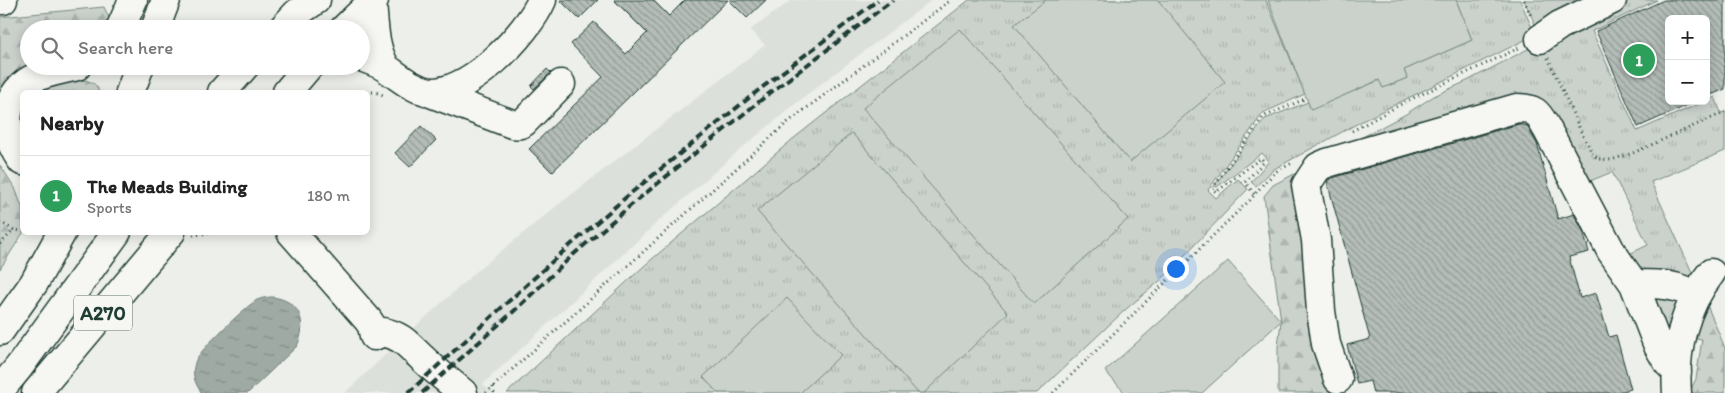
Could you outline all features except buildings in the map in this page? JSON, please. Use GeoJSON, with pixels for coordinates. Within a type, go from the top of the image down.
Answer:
{"type":"FeatureCollection","features":[{"type":"Feature","properties":{"kind":"main road"},"geometry":{"type":"LineString","coordinates":[[124,20],[133,0]]}},
{"type":"Feature","properties":{"kind":"main road"},"geometry":{"type":"LineString","coordinates":[[158,20],[166,0]]}},
{"type":"Feature","properties":{"kind":"main road"},"geometry":{"type":"LineString","coordinates":[[291,20],[316,0]]}},
{"type":"Feature","properties":{"kind":"main road"},"geometry":{"type":"LineString","coordinates":[[424,90],[446,91],[474,77],[517,36],[534,15],[542,0]]}},
{"type":"Feature","properties":{"kind":"main road"},"geometry":{"type":"LineString","coordinates":[[1540,39],[1560,25],[1612,0]]}},
{"type":"Feature","properties":{"kind":"main road"},"geometry":{"type":"LineString","coordinates":[[373,1],[376,43],[380,58],[373,62],[405,82],[517,125],[521,125],[561,84]]}},
{"type":"Feature","properties":{"kind":"main road"},"geometry":{"type":"LineString","coordinates":[[353,20],[373,1]]}},
{"type":"Feature","properties":{"kind":"main road"},"geometry":{"type":"LineString","coordinates":[[20,159],[15,152],[8,133],[6,113],[9,102],[25,83],[42,75]]}},
{"type":"Feature","properties":{"kind":"main road"},"geometry":{"type":"LineString","coordinates":[[131,90],[137,75]]}},
{"type":"Feature","properties":{"kind":"main road"},"geometry":{"type":"LineString","coordinates":[[224,90],[237,75]]}},
{"type":"Feature","properties":{"kind":"main road"},"geometry":{"type":"LineString","coordinates":[[289,90],[303,75]]}},
{"type":"Feature","properties":{"kind":"main road"},"geometry":{"type":"LineString","coordinates":[[1338,379],[1326,344],[1321,311],[1316,240],[1306,185],[1318,167],[1510,110],[1528,108],[1536,111],[1578,186],[1611,251],[1634,284],[1658,346],[1677,383]]}},
{"type":"Feature","properties":{"kind":"main road"},"geometry":{"type":"LineString","coordinates":[[0,390],[19,368],[114,235]]}},
{"type":"Feature","properties":{"kind":"main road","name":"A270"},"geometry":{"type":"LineString","coordinates":[[36,393],[168,235]]}},
{"type":"Feature","properties":{"kind":"main road"},"geometry":{"type":"LineString","coordinates":[[294,235],[368,320],[372,326],[374,336],[383,332],[397,336],[463,393]]}},
{"type":"Feature","properties":{"kind":"main road"},"geometry":{"type":"LineString","coordinates":[[0,332],[34,283],[56,238]]}},
{"type":"Feature","properties":{"kind":"main road"},"geometry":{"type":"LineString","coordinates":[[1677,383],[1683,327],[1695,297],[1711,273]]}},
{"type":"Feature","properties":{"kind":"main road"},"geometry":{"type":"LineString","coordinates":[[1634,284],[1664,285],[1688,291],[1695,297]]}},
{"type":"Feature","properties":{"kind":"path"},"geometry":{"type":"LineString","coordinates":[[486,393],[788,122],[951,0]]}},
{"type":"Feature","properties":{"kind":"path"},"geometry":{"type":"LineString","coordinates":[[1524,0],[1583,136],[1590,151],[1598,159],[1611,160],[1626,155],[1725,112]]}},
{"type":"Feature","properties":{"kind":"path"},"geometry":{"type":"LineString","coordinates":[[1347,134],[1407,101],[1540,39]]}},
{"type":"Feature","properties":{"kind":"path"},"geometry":{"type":"LineString","coordinates":[[1254,194],[1245,182],[1264,162],[1261,158],[1216,192],[1212,189],[1263,117],[1307,98]]}},
{"type":"Feature","properties":{"kind":"path"},"geometry":{"type":"LineString","coordinates":[[1053,393],[1264,182],[1295,161]]}},
{"type":"Feature","properties":{"kind":"path"},"geometry":{"type":"LineString","coordinates":[[0,222],[14,230],[20,231]]}},
{"type":"Feature","properties":{"kind":"path"},"geometry":{"type":"LineString","coordinates":[[0,244],[14,230]]}},
{"type":"Feature","properties":{"kind":"path"},"geometry":{"type":"LineString","coordinates":[[492,387],[494,393]]}},
{"type":"Feature","properties":{"kind":"shaded area"},"geometry":{"type":"Polygon","coordinates":[[[792,0],[932,0],[805,96],[662,218],[483,384],[492,393],[345,393],[478,270],[554,208],[765,45],[750,30],[792,0]]]}},
{"type":"Feature","properties":{"kind":"green space"},"geometry":{"type":"Polygon","coordinates":[[[969,0],[1266,0],[1305,94],[1263,113],[1208,190],[1216,198],[1238,179],[1248,189],[1162,279],[1125,310],[1037,393],[507,393],[644,266],[793,139],[969,0]]]}},
{"type":"Feature","properties":{"kind":"green space"},"geometry":{"type":"Polygon","coordinates":[[[1046,0],[1158,0],[1225,82],[1130,162],[1014,25],[1046,0]]]}},
{"type":"Feature","properties":{"kind":"green space"},"geometry":{"type":"Polygon","coordinates":[[[1268,0],[1456,0],[1472,40],[1404,70],[1407,78],[1383,88],[1379,80],[1311,110],[1268,0]]]}},
{"type":"Feature","properties":{"kind":"green space"},"geometry":{"type":"Polygon","coordinates":[[[1456,0],[1520,0],[1535,35],[1364,120],[1274,169],[1256,186],[1251,182],[1269,161],[1262,153],[1217,187],[1214,186],[1265,119],[1308,102],[1311,109],[1380,80],[1383,88],[1407,78],[1404,70],[1472,40],[1456,0]]]}},
{"type":"Feature","properties":{"kind":"green space"},"geometry":{"type":"Polygon","coordinates":[[[1524,0],[1612,0],[1539,33],[1524,0]]]}},
{"type":"Feature","properties":{"kind":"green space"},"geometry":{"type":"Polygon","coordinates":[[[1621,0],[1657,0],[1592,31],[1637,131],[1697,105],[1710,105],[1710,99],[1715,97],[1721,113],[1725,112],[1725,151],[1651,182],[1695,279],[1677,372],[1623,257],[1648,245],[1612,172],[1578,186],[1531,120],[1326,176],[1319,160],[1406,114],[1434,96],[1467,81],[1621,0]]]}},
{"type":"Feature","properties":{"kind":"green space"},"geometry":{"type":"Polygon","coordinates":[[[104,7],[109,18],[108,20],[20,20],[20,68],[0,88],[0,17],[104,7]]]}},
{"type":"Feature","properties":{"kind":"green space"},"geometry":{"type":"Polygon","coordinates":[[[960,29],[1128,219],[1034,304],[863,108],[960,29]]]}},
{"type":"Feature","properties":{"kind":"green space"},"geometry":{"type":"Polygon","coordinates":[[[85,80],[94,84],[98,90],[41,90],[48,87],[85,80]]]}},
{"type":"Feature","properties":{"kind":"green space"},"geometry":{"type":"Polygon","coordinates":[[[852,133],[1008,313],[924,393],[918,393],[757,211],[852,133]]]}},
{"type":"Feature","properties":{"kind":"green space"},"geometry":{"type":"Polygon","coordinates":[[[0,165],[15,188],[20,202],[20,235],[22,235],[0,269],[0,165]]]}},
{"type":"Feature","properties":{"kind":"green space"},"geometry":{"type":"Polygon","coordinates":[[[1306,168],[1338,393],[1278,393],[1278,347],[1281,321],[1264,196],[1273,185],[1306,168]]]}},
{"type":"Feature","properties":{"kind":"green space"},"geometry":{"type":"Polygon","coordinates":[[[1228,261],[1281,321],[1202,393],[1125,393],[1105,371],[1228,261]]]}},
{"type":"Feature","properties":{"kind":"green space"},"geometry":{"type":"Polygon","coordinates":[[[787,298],[841,355],[800,393],[718,393],[703,377],[787,298]]]}},
{"type":"Feature","properties":{"kind":"green space"},"geometry":{"type":"Polygon","coordinates":[[[1704,298],[1725,348],[1725,393],[1689,393],[1696,379],[1702,339],[1689,337],[1704,298]]]}},
{"type":"Feature","properties":{"kind":"water"},"geometry":{"type":"Polygon","coordinates":[[[272,297],[289,303],[299,314],[302,329],[297,346],[248,393],[202,393],[195,381],[194,373],[194,364],[199,355],[243,310],[259,299],[272,297]]]}},
{"type":"Feature","properties":{"kind":"railway"},"geometry":{"type":"LineString","coordinates":[[408,393],[567,248],[631,193],[760,89],[878,0]]}},
{"type":"Feature","properties":{"kind":"railway"},"geometry":{"type":"LineString","coordinates":[[422,393],[514,311],[574,254],[636,201],[766,96],[893,0]]}},
{"type":"Feature","properties":{"kind":"place","name":"The Meads Building"},"geometry":{"type":"Point","coordinates":[1639,60]}}]}
